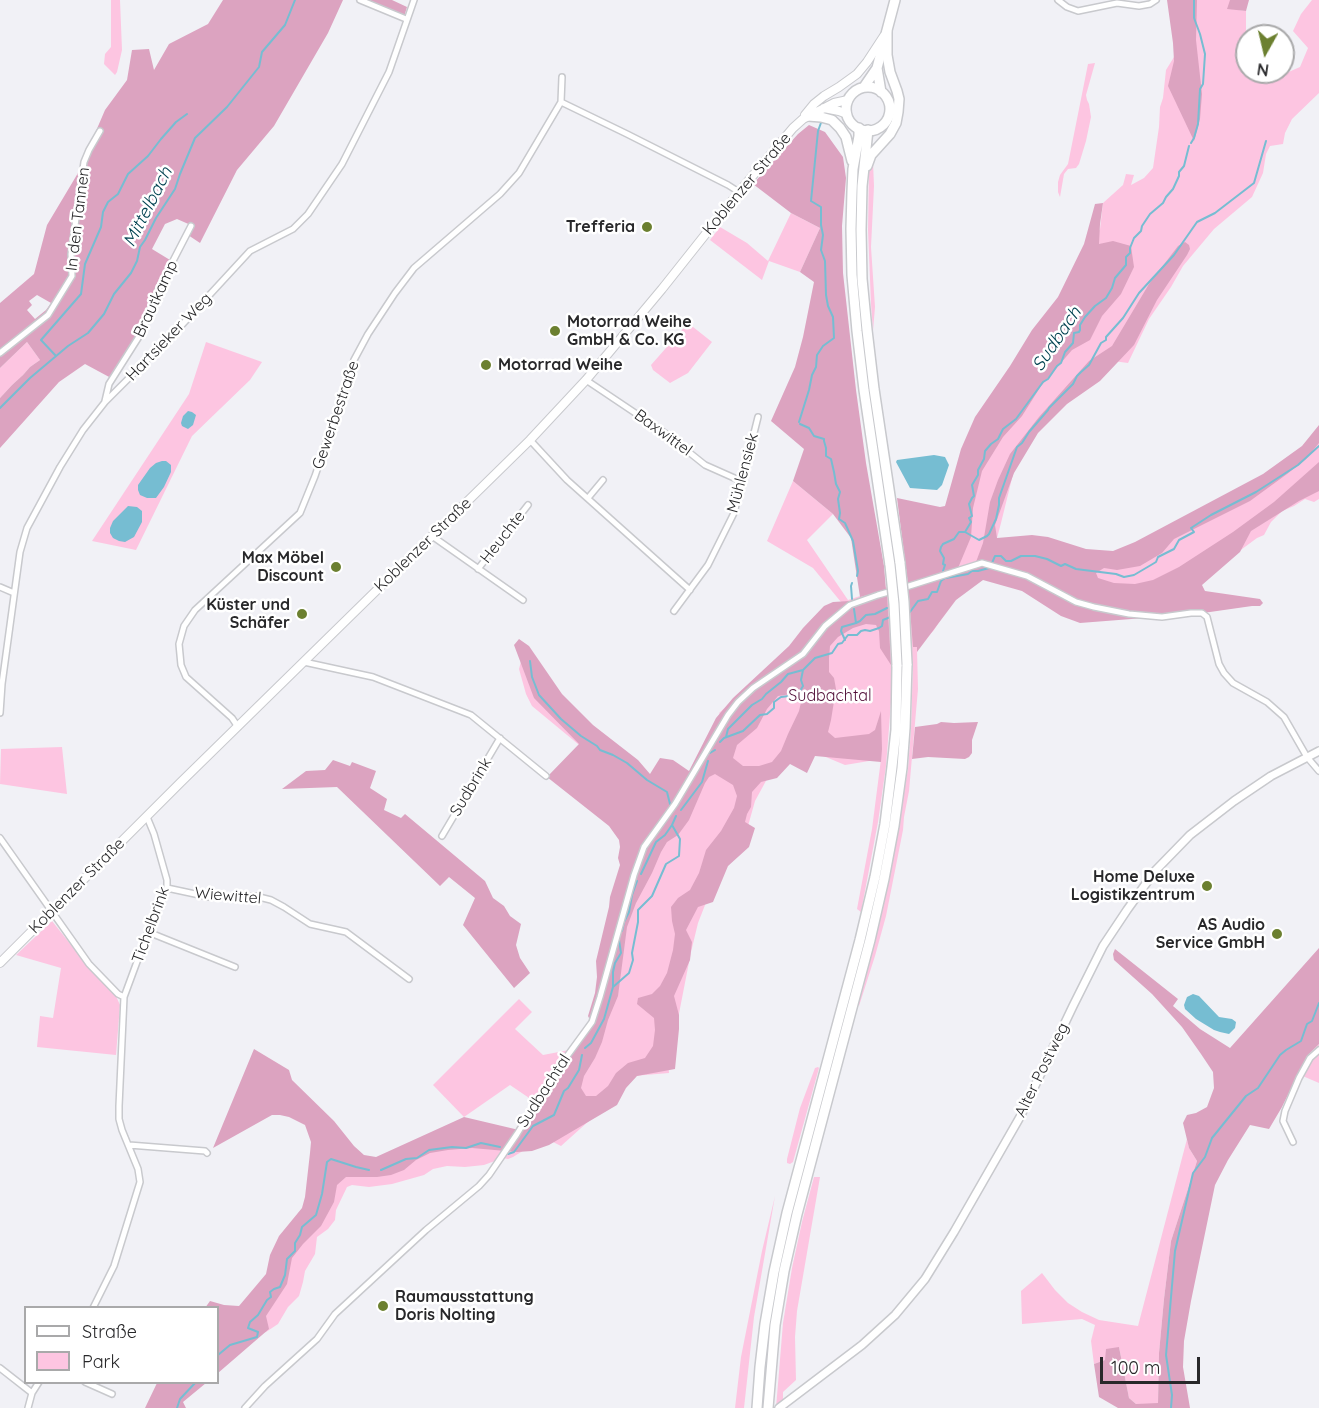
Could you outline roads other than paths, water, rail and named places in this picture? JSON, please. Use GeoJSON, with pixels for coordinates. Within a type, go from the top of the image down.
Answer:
{"type":"FeatureCollection","features":[{"type":"Feature","properties":{"kind":"main road","name":"Koblenzer Straße"},"geometry":{"type":"LineString","coordinates":[[0,963],[530,440],[586,380],[793,128],[805,117],[834,102],[848,100],[854,92],[864,87],[877,68],[895,0]]}},
{"type":"Feature","properties":{"kind":"main road"},"geometry":{"type":"LineString","coordinates":[[805,117],[814,104],[857,74],[887,32]]}},
{"type":"Feature","properties":{"kind":"main road"},"geometry":{"type":"LineString","coordinates":[[862,186],[871,155],[890,134],[896,123],[898,112],[899,99],[887,54],[887,32]]}},
{"type":"Feature","properties":{"kind":"main road","name":"Koblenzer Straße"},"geometry":{"type":"LineString","coordinates":[[863,129],[879,127],[889,113],[888,101],[881,92],[877,68]]}},
{"type":"Feature","properties":{"kind":"main road"},"geometry":{"type":"LineString","coordinates":[[864,87],[881,92]]}},
{"type":"Feature","properties":{"kind":"main road"},"geometry":{"type":"LineString","coordinates":[[848,100],[849,120],[863,129]]}},
{"type":"Feature","properties":{"kind":"main road"},"geometry":{"type":"LineString","coordinates":[[824,108],[847,114]]}},
{"type":"Feature","properties":{"kind":"main road"},"geometry":{"type":"LineString","coordinates":[[805,117],[832,120],[840,128],[851,151],[854,170]]}},
{"type":"Feature","properties":{"kind":"main road"},"geometry":{"type":"LineString","coordinates":[[863,129],[862,279],[895,564]]}},
{"type":"Feature","properties":{"kind":"main road"},"geometry":{"type":"LineString","coordinates":[[757,1408],[765,1324],[787,1213],[858,951],[875,877],[885,824],[902,665],[905,625],[864,390],[852,275],[851,229],[854,170],[859,136],[863,129]]}},
{"type":"Feature","properties":{"kind":"main road"},"geometry":{"type":"LineString","coordinates":[[768,1408],[775,1325],[784,1271],[884,879],[894,826],[905,728],[902,665]]}},
{"type":"Feature","properties":{"kind":"street"},"geometry":{"type":"LineString","coordinates":[[360,0],[406,19]]}},
{"type":"Feature","properties":{"kind":"street","name":"Hartsieker Weg"},"geometry":{"type":"LineString","coordinates":[[0,713],[20,552],[27,528],[60,467],[83,430],[105,402],[179,328],[250,251],[293,229],[308,214],[342,164],[389,72],[414,0]]}},
{"type":"Feature","properties":{"kind":"street"},"geometry":{"type":"LineString","coordinates":[[1058,0],[1078,11],[1117,3],[1138,6],[1150,4],[1156,0]]}},
{"type":"Feature","properties":{"kind":"street","name":"Gewerbestraße"},"geometry":{"type":"LineString","coordinates":[[238,727],[232,718],[186,677],[181,665],[179,644],[184,626],[195,610],[300,513],[315,477],[354,360],[394,293],[414,268],[500,194],[519,173],[561,102],[562,77]]}},
{"type":"Feature","properties":{"kind":"street"},"geometry":{"type":"LineString","coordinates":[[561,102],[739,192]]}},
{"type":"Feature","properties":{"kind":"street","name":"In den Tannen"},"geometry":{"type":"LineString","coordinates":[[0,353],[48,315],[72,276],[71,254],[84,162],[100,131]]}},
{"type":"Feature","properties":{"kind":"street","name":"Brautkamp"},"geometry":{"type":"LineString","coordinates":[[105,402],[109,384],[141,335],[158,290],[191,226]]}},
{"type":"Feature","properties":{"kind":"street","name":"Baxwittel"},"geometry":{"type":"LineString","coordinates":[[586,380],[665,433],[705,465],[741,481]]}},
{"type":"Feature","properties":{"kind":"street","name":"Mühlensiek"},"geometry":{"type":"LineString","coordinates":[[674,611],[708,565],[734,513],[758,417]]}},
{"type":"Feature","properties":{"kind":"street"},"geometry":{"type":"LineString","coordinates":[[530,440],[567,480],[690,590]]}},
{"type":"Feature","properties":{"kind":"street"},"geometry":{"type":"LineString","coordinates":[[588,498],[603,480]]}},
{"type":"Feature","properties":{"kind":"street","name":"Heuchte"},"geometry":{"type":"LineString","coordinates":[[478,569],[528,505]]}},
{"type":"Feature","properties":{"kind":"street","name":"Heuchte"},"geometry":{"type":"LineString","coordinates":[[432,536],[522,600]]}},
{"type":"Feature","properties":{"kind":"street","name":"Sudbachtal"},"geometry":{"type":"LineString","coordinates":[[245,1408],[265,1386],[317,1339],[335,1314],[489,1175],[554,1074],[592,1022],[644,847],[675,804],[738,702],[753,688],[803,654],[825,626],[850,605],[982,563],[1027,576],[1076,602],[1094,607],[1129,614],[1162,617],[1202,613],[1207,617],[1219,664],[1224,672],[1233,682],[1267,702],[1284,717],[1307,757]]}},
{"type":"Feature","properties":{"kind":"street"},"geometry":{"type":"LineString","coordinates":[[0,588],[14,593]]}},
{"type":"Feature","properties":{"kind":"street"},"geometry":{"type":"LineString","coordinates":[[304,662],[373,677],[471,715],[546,776]]}},
{"type":"Feature","properties":{"kind":"street","name":"Sudbrink"},"geometry":{"type":"LineString","coordinates":[[442,836],[501,738]]}},
{"type":"Feature","properties":{"kind":"street","name":"Alter Postweg"},"geometry":{"type":"LineString","coordinates":[[779,1408],[861,1345],[895,1315],[925,1279],[1020,1117],[1103,946],[1155,871],[1190,835],[1234,801],[1271,776],[1319,751]]}},
{"type":"Feature","properties":{"kind":"street"},"geometry":{"type":"LineString","coordinates":[[1307,757],[1319,771]]}},
{"type":"Feature","properties":{"kind":"street","name":"Tichelbrink"},"geometry":{"type":"LineString","coordinates":[[94,1306],[114,1266],[140,1182],[138,1169],[122,1130],[119,1106],[124,998],[167,888],[158,845],[147,817]]}},
{"type":"Feature","properties":{"kind":"street"},"geometry":{"type":"LineString","coordinates":[[0,838],[89,964],[124,998]]}},
{"type":"Feature","properties":{"kind":"street","name":"Wiewittel"},"geometry":{"type":"LineString","coordinates":[[167,888],[209,897],[255,896],[270,900],[310,924],[346,932],[409,979]]}},
{"type":"Feature","properties":{"kind":"street"},"geometry":{"type":"LineString","coordinates":[[148,932],[235,967]]}},
{"type":"Feature","properties":{"kind":"street"},"geometry":{"type":"LineString","coordinates":[[1293,1142],[1283,1121],[1285,1111],[1299,1078],[1310,1059],[1319,1050]]}},
{"type":"Feature","properties":{"kind":"street"},"geometry":{"type":"LineString","coordinates":[[129,1145],[207,1153]]}},
{"type":"Feature","properties":{"kind":"street"},"geometry":{"type":"LineString","coordinates":[[0,1368],[32,1393]]}},
{"type":"Feature","properties":{"kind":"street"},"geometry":{"type":"LineString","coordinates":[[28,1408],[32,1393],[38,1384]]}},
{"type":"Feature","properties":{"kind":"street"},"geometry":{"type":"LineString","coordinates":[[87,1384],[112,1394]]}},
{"type":"Feature","properties":{"kind":"water"},"geometry":{"type":"Polygon","coordinates":[[[188,411],[196,415],[193,425],[188,429],[181,423],[188,411]]]}},
{"type":"Feature","properties":{"kind":"water"},"geometry":{"type":"Polygon","coordinates":[[[934,455],[945,457],[949,465],[942,485],[937,490],[910,488],[897,460],[934,455]]]}},
{"type":"Feature","properties":{"kind":"water"},"geometry":{"type":"Polygon","coordinates":[[[162,461],[171,465],[171,472],[164,487],[156,498],[140,495],[138,485],[150,468],[162,461]]]}},
{"type":"Feature","properties":{"kind":"water"},"geometry":{"type":"Polygon","coordinates":[[[128,506],[137,507],[142,511],[142,522],[134,537],[125,542],[119,541],[113,538],[110,528],[113,521],[128,506]]]}},
{"type":"Feature","properties":{"kind":"water"},"geometry":{"type":"Polygon","coordinates":[[[1193,994],[1199,996],[1219,1017],[1236,1022],[1235,1028],[1229,1034],[1220,1032],[1196,1019],[1185,1009],[1184,1005],[1187,997],[1193,994]]]}},
{"type":"Feature","properties":{"kind":"waterway","name":"Mittelbach"},"geometry":{"type":"LineString","coordinates":[[0,408],[30,378],[68,346],[88,333],[104,314],[114,294],[131,273],[140,247],[175,189],[195,138],[227,107],[259,67],[262,52],[285,25],[295,0]]}},
{"type":"Feature","properties":{"kind":"waterway","name":"Sudbach"},"geometry":{"type":"LineString","coordinates":[[1191,143],[1198,124],[1205,54],[1194,18],[1194,0]]}},
{"type":"Feature","properties":{"kind":"waterway"},"geometry":{"type":"LineString","coordinates":[[56,356],[41,340],[81,294],[85,264],[101,227],[103,212],[108,202],[118,194],[128,174],[148,156],[176,122],[187,114]]}},
{"type":"Feature","properties":{"kind":"waterway"},"geometry":{"type":"LineString","coordinates":[[799,422],[816,367],[817,355],[823,346],[834,338],[833,317],[826,295],[825,261],[821,250],[823,235],[821,207],[811,201],[818,131],[822,120]]}},
{"type":"Feature","properties":{"kind":"waterway"},"geometry":{"type":"LineString","coordinates":[[965,532],[979,540],[989,534],[996,519],[999,498],[1017,447],[1089,365],[1101,343],[1123,318],[1139,293],[1174,255],[1197,222],[1215,213],[1254,183],[1266,141]]}},
{"type":"Feature","properties":{"kind":"waterway","name":"Sudbach"},"geometry":{"type":"LineString","coordinates":[[943,571],[945,565],[940,551],[941,547],[954,539],[959,532],[965,532],[971,522],[969,504],[974,496],[972,485],[978,475],[985,451],[998,439],[1003,429],[1016,419],[1043,382],[1061,363],[1065,352],[1073,343],[1074,333],[1079,332],[1085,317],[1106,298],[1115,278],[1126,265],[1126,257],[1130,253],[1134,238],[1141,231],[1150,214],[1163,203],[1173,189],[1179,172],[1184,166],[1189,146]]}},
{"type":"Feature","properties":{"kind":"waterway"},"geometry":{"type":"LineString","coordinates":[[800,424],[809,428],[814,436],[824,439],[826,456],[831,459],[840,492],[839,519],[845,523],[853,541],[857,576]]}},
{"type":"Feature","properties":{"kind":"waterway"},"geometry":{"type":"LineString","coordinates":[[992,563],[995,556],[1001,556],[1006,561],[1021,556],[1035,556],[1076,569],[1124,577],[1134,575],[1156,562],[1158,557],[1174,549],[1179,540],[1194,532],[1191,528],[1256,492],[1298,465],[1319,446]]}},
{"type":"Feature","properties":{"kind":"waterway"},"geometry":{"type":"LineString","coordinates":[[946,578],[989,568]]}},
{"type":"Feature","properties":{"kind":"waterway","name":"Sudbach"},"geometry":{"type":"LineString","coordinates":[[907,612],[910,612],[918,601],[928,599],[932,592],[937,592],[941,581],[945,578]]}},
{"type":"Feature","properties":{"kind":"waterway"},"geometry":{"type":"LineString","coordinates":[[852,583],[852,599]]}},
{"type":"Feature","properties":{"kind":"waterway","name":"Sudbach"},"geometry":{"type":"LineString","coordinates":[[845,640],[841,631],[842,627],[887,608]]}},
{"type":"Feature","properties":{"kind":"waterway"},"geometry":{"type":"LineString","coordinates":[[854,609],[856,623]]}},
{"type":"Feature","properties":{"kind":"waterway","name":"Sudbach"},"geometry":{"type":"LineString","coordinates":[[726,737],[728,729],[788,674],[803,670],[815,658],[832,653],[848,635],[857,635],[861,631],[879,628],[883,620],[893,616]]}},
{"type":"Feature","properties":{"kind":"waterway"},"geometry":{"type":"LineString","coordinates":[[530,661],[532,677],[539,695],[561,719],[600,750],[627,763],[647,780],[667,792],[670,804]]}},
{"type":"Feature","properties":{"kind":"waterway","name":"Sudbach"},"geometry":{"type":"LineString","coordinates":[[720,742],[724,738],[743,731],[760,715],[767,714],[774,708],[774,702],[781,697],[800,691],[803,686],[801,680],[803,670]]}},
{"type":"Feature","properties":{"kind":"waterway","name":"Sudbach"},"geometry":{"type":"LineString","coordinates":[[710,753],[715,750]]}},
{"type":"Feature","properties":{"kind":"waterway","name":"Sudbach"},"geometry":{"type":"LineString","coordinates":[[681,810],[702,782],[708,761]]}},
{"type":"Feature","properties":{"kind":"waterway","name":"Sudbach"},"geometry":{"type":"LineString","coordinates":[[641,874],[656,842],[665,835],[676,816]]}},
{"type":"Feature","properties":{"kind":"waterway","name":"Sudbach"},"geometry":{"type":"LineString","coordinates":[[585,1048],[591,1043],[604,1019],[613,987],[629,973],[633,960],[638,910],[652,896],[666,864],[679,856],[680,839],[672,825]]}},
{"type":"Feature","properties":{"kind":"waterway","name":"Sudbach"},"geometry":{"type":"LineString","coordinates":[[622,931],[637,881]]}},
{"type":"Feature","properties":{"kind":"waterway","name":"Sudbach"},"geometry":{"type":"LineString","coordinates":[[613,986],[615,963],[621,953],[619,940]]}},
{"type":"Feature","properties":{"kind":"waterway"},"geometry":{"type":"LineString","coordinates":[[1171,1408],[1172,1395],[1166,1355],[1175,1251],[1193,1173],[1205,1157],[1212,1138],[1246,1096],[1258,1088],[1280,1055],[1301,1041],[1307,1024],[1312,1021],[1319,1003]]}},
{"type":"Feature","properties":{"kind":"waterway","name":"Sudbach"},"geometry":{"type":"LineString","coordinates":[[508,1154],[514,1152],[533,1126],[554,1115],[564,1091],[579,1070],[582,1055]]}},
{"type":"Feature","properties":{"kind":"waterway","name":"Sudbach"},"geometry":{"type":"LineString","coordinates":[[381,1170],[406,1159],[417,1158],[429,1150],[466,1148],[481,1143],[500,1147]]}},
{"type":"Feature","properties":{"kind":"waterway","name":"Sudbach"},"geometry":{"type":"LineString","coordinates":[[219,1354],[230,1345],[257,1337],[258,1332],[248,1328],[250,1322],[271,1297],[270,1292],[280,1287],[285,1275],[287,1259],[295,1251],[295,1243],[302,1227],[316,1215],[327,1162],[331,1159],[369,1170]]}},
{"type":"Feature","properties":{"kind":"waterway","name":"Sudbach"},"geometry":{"type":"LineString","coordinates":[[177,1408],[180,1399],[194,1384]]}},
{"type":"Feature","properties":{"kind":"place","name":"Trefferia"},"geometry":{"type":"Point","coordinates":[647,227]}},
{"type":"Feature","properties":{"kind":"place","name":"Motorrad Weihe GmbH & Co. KG"},"geometry":{"type":"Point","coordinates":[555,331]}},
{"type":"Feature","properties":{"kind":"place","name":"Motorrad Weihe"},"geometry":{"type":"Point","coordinates":[486,365]}},
{"type":"Feature","properties":{"kind":"place","name":"Max Möbel Discount"},"geometry":{"type":"Point","coordinates":[336,567]}},
{"type":"Feature","properties":{"kind":"place","name":"Küster und Schäfer"},"geometry":{"type":"Point","coordinates":[302,614]}},
{"type":"Feature","properties":{"kind":"place","name":"Home Deluxe Logistikzentrum"},"geometry":{"type":"Point","coordinates":[1207,886]}},
{"type":"Feature","properties":{"kind":"place","name":"AS Audio Service GmbH"},"geometry":{"type":"Point","coordinates":[1277,934]}},
{"type":"Feature","properties":{"kind":"place","name":"Raumausstattung Doris Nolting"},"geometry":{"type":"Point","coordinates":[383,1306]}}]}
